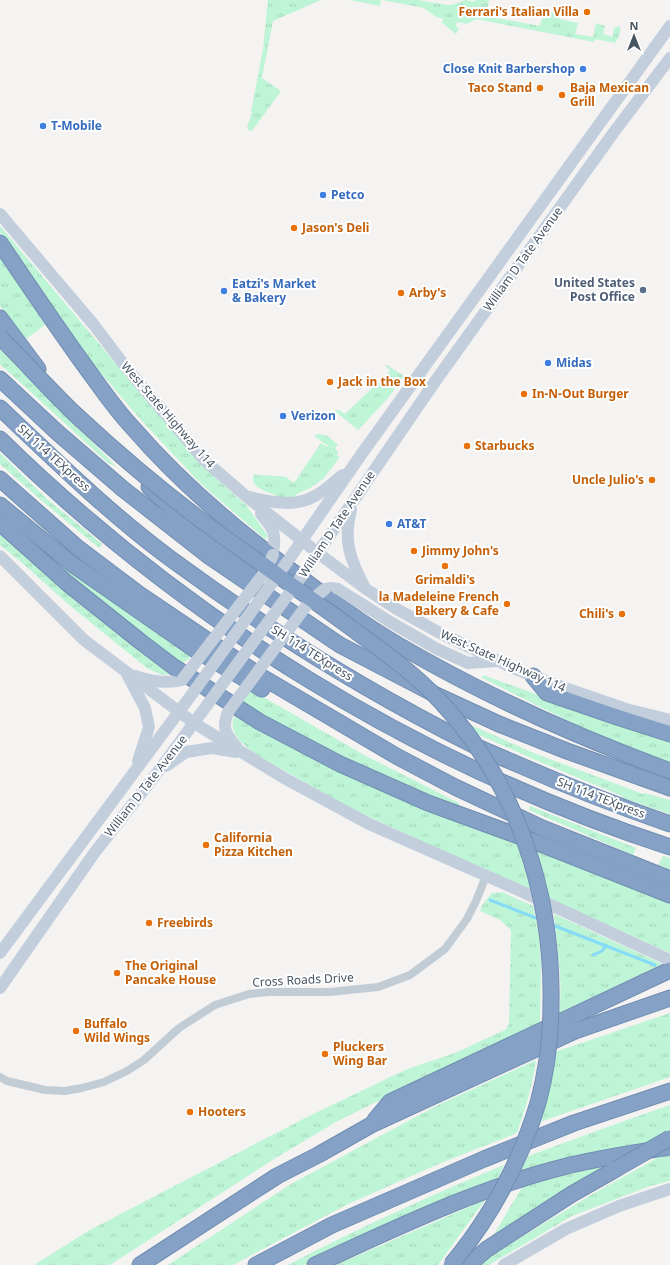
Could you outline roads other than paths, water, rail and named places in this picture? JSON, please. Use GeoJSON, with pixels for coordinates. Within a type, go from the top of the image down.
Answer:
{"type":"FeatureCollection","features":[{"type":"Feature","properties":{"kind":"highway"},"geometry":{"type":"LineString","coordinates":[[0,243],[102,390],[132,428],[208,505],[257,546],[329,599],[392,641],[461,680],[541,718],[624,754],[670,771]]}},
{"type":"Feature","properties":{"kind":"highway"},"geometry":{"type":"LineString","coordinates":[[0,318],[45,378],[106,445],[191,526],[255,577],[282,606]]}},
{"type":"Feature","properties":{"kind":"highway"},"geometry":{"type":"LineString","coordinates":[[0,338],[76,415],[149,480],[258,562],[324,607],[394,658],[426,687],[474,743],[491,770],[512,810],[532,862],[546,919],[551,958],[552,983],[549,1047],[538,1102],[510,1176],[495,1203],[472,1238],[451,1265]]}},
{"type":"Feature","properties":{"kind":"highway"},"geometry":{"type":"LineString","coordinates":[[0,379],[58,433],[124,489],[210,557],[340,645],[436,695],[499,724],[566,751],[670,788]]}},
{"type":"Feature","properties":{"kind":"highway","name":"SH 114 TEXpress"},"geometry":{"type":"LineString","coordinates":[[0,408],[110,509],[170,558],[309,654],[374,692],[475,746],[561,783],[670,824]]}},
{"type":"Feature","properties":{"kind":"highway","name":"SH 114 TEXpress"},"geometry":{"type":"LineString","coordinates":[[0,439],[96,527],[153,573],[198,607],[294,671],[408,736],[465,764],[545,801],[670,847]]}},
{"type":"Feature","properties":{"kind":"highway"},"geometry":{"type":"LineString","coordinates":[[0,479],[78,548],[139,594],[262,677],[398,758],[455,787],[542,828],[670,879]]}},
{"type":"Feature","properties":{"kind":"highway"},"geometry":{"type":"LineString","coordinates":[[0,505],[72,564],[194,649],[347,739],[369,740]]}},
{"type":"Feature","properties":{"kind":"highway"},"geometry":{"type":"LineString","coordinates":[[0,523],[67,583],[141,642],[174,667],[260,722],[340,764],[428,803],[546,846],[670,895]]}},
{"type":"Feature","properties":{"kind":"highway"},"geometry":{"type":"LineString","coordinates":[[533,676],[547,693],[670,734]]}},
{"type":"Feature","properties":{"kind":"highway"},"geometry":{"type":"LineString","coordinates":[[371,1125],[390,1102],[664,973]]}},
{"type":"Feature","properties":{"kind":"highway"},"geometry":{"type":"LineString","coordinates":[[140,1265],[277,1176],[371,1125],[575,1031],[670,998]]}},
{"type":"Feature","properties":{"kind":"highway"},"geometry":{"type":"LineString","coordinates":[[256,1265],[332,1225],[484,1159],[574,1123],[670,1091]]}},
{"type":"Feature","properties":{"kind":"highway"},"geometry":{"type":"LineString","coordinates":[[468,1265],[487,1249],[572,1194],[670,1138]]}},
{"type":"Feature","properties":{"kind":"highway"},"geometry":{"type":"LineString","coordinates":[[315,1265],[436,1210],[527,1177],[596,1159],[670,1147]]}},
{"type":"Feature","properties":{"kind":"main road","name":"William D Tate Avenue"},"geometry":{"type":"LineString","coordinates":[[0,953],[180,711],[303,540],[420,373],[670,26]]}},
{"type":"Feature","properties":{"kind":"main road","name":"William D Tate Avenue"},"geometry":{"type":"LineString","coordinates":[[0,988],[95,852],[157,773],[304,573],[434,383],[653,79],[670,58]]}},
{"type":"Feature","properties":{"kind":"main road"},"geometry":{"type":"LineString","coordinates":[[639,69],[653,79]]}},
{"type":"Feature","properties":{"kind":"main road"},"geometry":{"type":"LineString","coordinates":[[570,165],[584,175]]}},
{"type":"Feature","properties":{"kind":"main road","name":"West State Highway 114"},"geometry":{"type":"LineString","coordinates":[[0,214],[94,325],[125,366],[204,460],[247,497],[318,553],[366,589],[395,608],[438,632],[498,661],[533,676],[626,709],[670,720]]}},
{"type":"Feature","properties":{"kind":"main road"},"geometry":{"type":"LineString","coordinates":[[420,373],[434,383]]}},
{"type":"Feature","properties":{"kind":"main road"},"geometry":{"type":"LineString","coordinates":[[247,497],[288,503],[300,502],[312,498],[350,471]]}},
{"type":"Feature","properties":{"kind":"main road"},"geometry":{"type":"LineString","coordinates":[[126,673],[142,678],[173,683],[182,680],[265,572],[273,555],[275,538],[271,526],[247,497]]}},
{"type":"Feature","properties":{"kind":"main road"},"geometry":{"type":"LineString","coordinates":[[352,502],[347,525],[347,540],[356,570],[366,589]]}},
{"type":"Feature","properties":{"kind":"main road"},"geometry":{"type":"LineString","coordinates":[[0,556],[84,640],[194,723],[244,754],[312,794],[369,824],[670,960]]}},
{"type":"Feature","properties":{"kind":"main road"},"geometry":{"type":"LineString","coordinates":[[244,754],[226,732],[224,726],[228,712],[309,602],[325,589],[338,589],[392,623],[438,649],[468,663],[498,661]]}},
{"type":"Feature","properties":{"kind":"main road"},"geometry":{"type":"LineString","coordinates":[[126,673],[145,708],[149,727],[134,771]]}},
{"type":"Feature","properties":{"kind":"main road"},"geometry":{"type":"LineString","coordinates":[[157,773],[186,752],[212,748],[244,754]]}},
{"type":"Feature","properties":{"kind":"main road"},"geometry":{"type":"LineString","coordinates":[[56,908],[58,893],[84,854],[82,842]]}},
{"type":"Feature","properties":{"kind":"main road"},"geometry":{"type":"LineString","coordinates":[[504,1265],[566,1229],[619,1206],[670,1189]]}},
{"type":"Feature","properties":{"kind":"street","name":"Cross Roads Drive"},"geometry":{"type":"LineString","coordinates":[[0,1077],[6,1081],[45,1090],[65,1091],[82,1088],[104,1082],[127,1071],[144,1060],[178,1028],[215,1004],[249,994],[268,992],[330,992],[378,987],[410,975],[445,949],[467,919],[486,876]]}},
{"type":"Feature","properties":{"kind":"waterway"},"geometry":{"type":"LineString","coordinates":[[490,900],[541,920]]}},
{"type":"Feature","properties":{"kind":"waterway"},"geometry":{"type":"LineString","coordinates":[[550,924],[655,965]]}},
{"type":"Feature","properties":{"kind":"waterway"},"geometry":{"type":"LineString","coordinates":[[593,955],[602,951],[606,946]]}},
{"type":"Feature","properties":{"kind":"place","name":"Ferrari's Italian Villa"},"geometry":{"type":"Point","coordinates":[587,12]}},
{"type":"Feature","properties":{"kind":"place","name":"Close Knit Barbershop"},"geometry":{"type":"Point","coordinates":[583,69]}},
{"type":"Feature","properties":{"kind":"place","name":"Taco Stand"},"geometry":{"type":"Point","coordinates":[540,88]}},
{"type":"Feature","properties":{"kind":"place","name":"Baja Mexican Grill"},"geometry":{"type":"Point","coordinates":[562,95]}},
{"type":"Feature","properties":{"kind":"place","name":"T-Mobile"},"geometry":{"type":"Point","coordinates":[43,126]}},
{"type":"Feature","properties":{"kind":"place","name":"Petco"},"geometry":{"type":"Point","coordinates":[323,195]}},
{"type":"Feature","properties":{"kind":"place","name":"Jason's Deli"},"geometry":{"type":"Point","coordinates":[294,228]}},
{"type":"Feature","properties":{"kind":"place","name":"United States Post Office"},"geometry":{"type":"Point","coordinates":[643,290]}},
{"type":"Feature","properties":{"kind":"place","name":"Eatzi's Market & Bakery"},"geometry":{"type":"Point","coordinates":[224,291]}},
{"type":"Feature","properties":{"kind":"place","name":"Arby's"},"geometry":{"type":"Point","coordinates":[401,293]}},
{"type":"Feature","properties":{"kind":"place","name":"Midas"},"geometry":{"type":"Point","coordinates":[548,363]}},
{"type":"Feature","properties":{"kind":"place","name":"Jack in the Box"},"geometry":{"type":"Point","coordinates":[330,382]}},
{"type":"Feature","properties":{"kind":"place","name":"In-N-Out Burger"},"geometry":{"type":"Point","coordinates":[524,394]}},
{"type":"Feature","properties":{"kind":"place","name":"Verizon"},"geometry":{"type":"Point","coordinates":[283,416]}},
{"type":"Feature","properties":{"kind":"place","name":"Starbucks"},"geometry":{"type":"Point","coordinates":[467,446]}},
{"type":"Feature","properties":{"kind":"place","name":"Uncle Julio's"},"geometry":{"type":"Point","coordinates":[652,480]}},
{"type":"Feature","properties":{"kind":"place","name":"AT&T"},"geometry":{"type":"Point","coordinates":[389,524]}},
{"type":"Feature","properties":{"kind":"place","name":"Jimmy John's"},"geometry":{"type":"Point","coordinates":[414,551]}},
{"type":"Feature","properties":{"kind":"place","name":"Grimaldi's"},"geometry":{"type":"Point","coordinates":[445,566]}},
{"type":"Feature","properties":{"kind":"place","name":"la Madeleine French Bakery & Cafe"},"geometry":{"type":"Point","coordinates":[507,604]}},
{"type":"Feature","properties":{"kind":"place","name":"Chili's"},"geometry":{"type":"Point","coordinates":[622,614]}},
{"type":"Feature","properties":{"kind":"place","name":"California Pizza Kitchen"},"geometry":{"type":"Point","coordinates":[206,845]}},
{"type":"Feature","properties":{"kind":"place","name":"Freebirds"},"geometry":{"type":"Point","coordinates":[149,923]}},
{"type":"Feature","properties":{"kind":"place","name":"The Original Pancake House"},"geometry":{"type":"Point","coordinates":[117,973]}},
{"type":"Feature","properties":{"kind":"place","name":"Buffalo Wild Wings"},"geometry":{"type":"Point","coordinates":[76,1031]}},
{"type":"Feature","properties":{"kind":"place","name":"Pluckers Wing Bar"},"geometry":{"type":"Point","coordinates":[325,1054]}},
{"type":"Feature","properties":{"kind":"place","name":"Hooters"},"geometry":{"type":"Point","coordinates":[190,1112]}}]}
